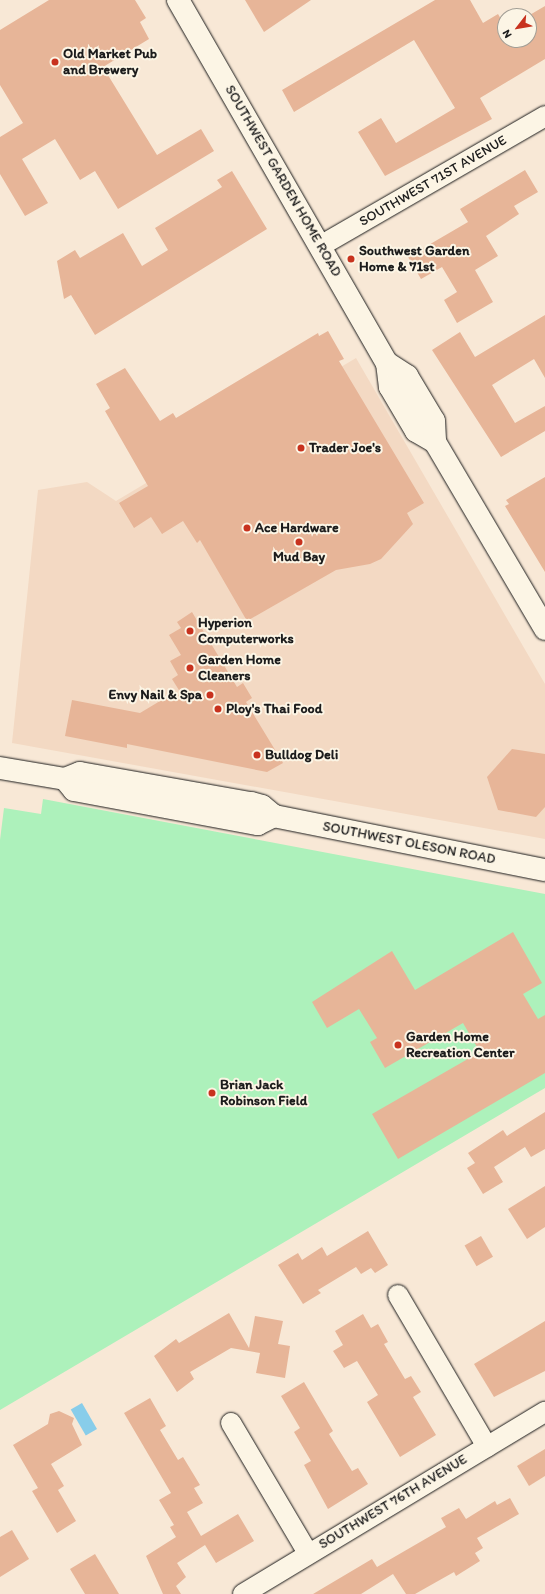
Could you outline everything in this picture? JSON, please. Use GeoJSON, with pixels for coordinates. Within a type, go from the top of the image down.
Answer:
{"type":"FeatureCollection","features":[{"type":"Feature","properties":{"kind":"main road","name":"SOUTHWEST GARDEN HOME ROAD"},"geometry":{"type":"LineString","coordinates":[[178,0],[322,245],[387,363],[407,376],[426,407],[434,421],[435,442],[543,622]]}},
{"type":"Feature","properties":{"kind":"main road","name":"SOUTHWEST OLESON ROAD"},"geometry":{"type":"LineString","coordinates":[[0,768],[65,779],[74,790],[258,824],[274,816],[545,870]]}},
{"type":"Feature","properties":{"kind":"street","name":"SOUTHWEST 71ST AVENUE"},"geometry":{"type":"LineString","coordinates":[[322,245],[545,116]]}},
{"type":"Feature","properties":{"kind":"street"},"geometry":{"type":"LineString","coordinates":[[398,1295],[487,1447]]}},
{"type":"Feature","properties":{"kind":"street","name":"SOUTHWEST 76TH AVENUE"},"geometry":{"type":"LineString","coordinates":[[243,1594],[308,1553],[545,1412]]}},
{"type":"Feature","properties":{"kind":"street"},"geometry":{"type":"LineString","coordinates":[[231,1423],[308,1553]]}},
{"type":"Feature","properties":{"kind":"shaded area"},"geometry":{"type":"Polygon","coordinates":[[[356,358],[545,684],[545,839],[12,743],[38,490],[87,482],[116,501],[356,358]]]}},
{"type":"Feature","properties":{"kind":"green space","name":"Garden Home Recreation Center"},"geometry":{"type":"Polygon","coordinates":[[[43,799],[545,894],[545,1088],[0,1410],[0,840],[4,808],[41,814],[43,799]]]}},
{"type":"Feature","properties":{"kind":"water"},"geometry":{"type":"Polygon","coordinates":[[[82,1403],[97,1429],[86,1435],[71,1410],[82,1403]]]}},
{"type":"Feature","properties":{"kind":"building"},"geometry":{"type":"Polygon","coordinates":[[[49,0],[135,0],[146,18],[140,22],[149,39],[103,67],[157,155],[201,129],[214,151],[118,209],[95,171],[80,180],[55,139],[22,159],[48,203],[25,216],[0,174],[0,137],[23,123],[0,85],[0,30],[49,0]]]}},
{"type":"Feature","properties":{"kind":"building"},"geometry":{"type":"Polygon","coordinates":[[[245,0],[311,0],[264,32],[245,0]]]}},
{"type":"Feature","properties":{"kind":"building"},"geometry":{"type":"Polygon","coordinates":[[[435,0],[470,0],[483,23],[497,15],[497,48],[537,48],[537,11],[545,6],[545,59],[480,98],[492,119],[385,176],[358,132],[381,118],[396,143],[455,108],[414,40],[294,112],[282,90],[435,0]]]}},
{"type":"Feature","properties":{"kind":"building"},"geometry":{"type":"Polygon","coordinates":[[[525,170],[538,192],[514,206],[519,214],[486,236],[498,256],[475,270],[493,302],[457,323],[444,300],[457,292],[442,267],[421,279],[408,257],[468,222],[460,209],[525,170]]]}},
{"type":"Feature","properties":{"kind":"building"},"geometry":{"type":"Polygon","coordinates":[[[232,171],[267,229],[95,335],[71,295],[64,299],[57,261],[75,250],[80,258],[123,233],[142,266],[168,250],[155,228],[222,187],[217,180],[232,171]]]}},
{"type":"Feature","properties":{"kind":"building"},"geometry":{"type":"Polygon","coordinates":[[[545,315],[545,378],[534,359],[492,385],[515,423],[545,406],[545,431],[501,457],[432,350],[460,332],[475,357],[545,315]]]}},
{"type":"Feature","properties":{"kind":"building","name":"Trader Joe's"},"geometry":{"type":"Polygon","coordinates":[[[328,331],[344,359],[339,361],[424,503],[407,513],[413,524],[381,559],[370,564],[336,570],[247,621],[200,540],[197,543],[183,521],[162,534],[151,517],[134,528],[119,503],[148,486],[105,411],[110,408],[96,384],[125,368],[160,421],[173,413],[176,418],[318,333],[319,336],[328,331]]]}},
{"type":"Feature","properties":{"kind":"building"},"geometry":{"type":"Polygon","coordinates":[[[545,477],[545,572],[505,506],[509,504],[506,500],[545,477]]]}},
{"type":"Feature","properties":{"kind":"building"},"geometry":{"type":"Polygon","coordinates":[[[192,612],[237,687],[243,683],[252,698],[246,702],[283,763],[267,772],[127,744],[127,748],[65,736],[72,700],[140,713],[170,695],[182,695],[172,679],[178,675],[170,661],[181,655],[169,635],[181,628],[177,622],[192,612]]]}},
{"type":"Feature","properties":{"kind":"building"},"geometry":{"type":"Polygon","coordinates":[[[512,749],[545,754],[545,807],[536,817],[498,810],[487,777],[512,749]]]}},
{"type":"Feature","properties":{"kind":"building","name":"Garden Home Recreation Center"},"geometry":{"type":"Polygon","coordinates":[[[513,932],[542,983],[523,994],[538,1019],[545,1015],[545,1073],[398,1159],[372,1114],[480,1052],[463,1023],[385,1068],[370,1042],[377,1038],[359,1009],[327,1028],[312,1002],[392,951],[415,990],[513,932]]]}},
{"type":"Feature","properties":{"kind":"building"},"geometry":{"type":"Polygon","coordinates":[[[545,1112],[545,1149],[531,1157],[525,1147],[494,1167],[503,1182],[483,1194],[467,1168],[475,1163],[468,1153],[503,1130],[507,1136],[545,1112]]]}},
{"type":"Feature","properties":{"kind":"building"},"geometry":{"type":"Polygon","coordinates":[[[545,1186],[545,1227],[527,1239],[508,1209],[545,1186]]]}},
{"type":"Feature","properties":{"kind":"building"},"geometry":{"type":"Polygon","coordinates":[[[368,1231],[388,1265],[375,1273],[371,1268],[361,1274],[356,1267],[318,1290],[321,1293],[303,1304],[278,1265],[298,1253],[302,1260],[322,1247],[327,1256],[368,1231]]]}},
{"type":"Feature","properties":{"kind":"building"},"geometry":{"type":"Polygon","coordinates":[[[481,1236],[493,1257],[477,1266],[465,1246],[481,1236]]]}},
{"type":"Feature","properties":{"kind":"building"},"geometry":{"type":"Polygon","coordinates":[[[229,1313],[249,1348],[255,1316],[283,1321],[278,1344],[290,1346],[285,1378],[256,1373],[260,1353],[231,1348],[190,1372],[194,1379],[177,1392],[154,1356],[176,1339],[179,1343],[229,1313]]]}},
{"type":"Feature","properties":{"kind":"building"},"geometry":{"type":"Polygon","coordinates":[[[363,1314],[371,1328],[378,1324],[388,1342],[384,1344],[405,1379],[411,1376],[421,1392],[413,1397],[436,1435],[400,1457],[367,1402],[378,1395],[357,1361],[344,1368],[333,1351],[343,1345],[335,1331],[363,1314]]]}},
{"type":"Feature","properties":{"kind":"building"},"geometry":{"type":"Polygon","coordinates":[[[545,1321],[545,1371],[494,1397],[474,1364],[545,1321]]]}},
{"type":"Feature","properties":{"kind":"building"},"geometry":{"type":"Polygon","coordinates":[[[304,1382],[333,1431],[329,1434],[352,1471],[358,1468],[368,1484],[328,1509],[304,1465],[311,1461],[294,1432],[300,1428],[281,1396],[304,1382]]]}},
{"type":"Feature","properties":{"kind":"building"},"geometry":{"type":"Polygon","coordinates":[[[150,1398],[166,1426],[160,1430],[178,1460],[183,1457],[200,1485],[194,1488],[203,1503],[187,1512],[201,1536],[238,1514],[254,1541],[216,1563],[205,1545],[177,1563],[186,1577],[176,1586],[181,1594],[163,1594],[146,1556],[176,1537],[170,1527],[174,1525],[159,1500],[171,1493],[124,1413],[150,1398]]]}},
{"type":"Feature","properties":{"kind":"building"},"geometry":{"type":"Polygon","coordinates":[[[59,1411],[74,1418],[72,1424],[82,1445],[51,1464],[64,1486],[58,1490],[76,1521],[57,1533],[32,1491],[38,1488],[13,1445],[48,1424],[50,1414],[59,1411]]]}},
{"type":"Feature","properties":{"kind":"building"},"geometry":{"type":"Polygon","coordinates":[[[545,1449],[545,1476],[529,1486],[517,1466],[545,1449]]]}},
{"type":"Feature","properties":{"kind":"building"},"geometry":{"type":"Polygon","coordinates":[[[510,1498],[519,1514],[477,1538],[483,1548],[475,1553],[480,1561],[456,1576],[454,1572],[415,1594],[406,1594],[393,1574],[361,1594],[313,1594],[372,1559],[377,1567],[446,1527],[441,1518],[459,1508],[466,1519],[495,1501],[497,1505],[510,1498]]]}},
{"type":"Feature","properties":{"kind":"building"},"geometry":{"type":"Polygon","coordinates":[[[12,1530],[29,1559],[0,1577],[0,1537],[12,1530]]]}},
{"type":"Feature","properties":{"kind":"building"},"geometry":{"type":"Polygon","coordinates":[[[95,1554],[119,1594],[85,1594],[70,1569],[95,1554]]]}},
{"type":"Feature","properties":{"kind":"place","name":"Old Market Pub and Brewery"},"geometry":{"type":"Point","coordinates":[55,62]}},
{"type":"Feature","properties":{"kind":"place","name":"Southwest Garden Home & 71st"},"geometry":{"type":"Point","coordinates":[351,259]}},
{"type":"Feature","properties":{"kind":"place","name":"Trader Joe's"},"geometry":{"type":"Point","coordinates":[301,448]}},
{"type":"Feature","properties":{"kind":"place","name":"Ace Hardware"},"geometry":{"type":"Point","coordinates":[247,528]}},
{"type":"Feature","properties":{"kind":"place","name":"Mud Bay"},"geometry":{"type":"Point","coordinates":[299,542]}},
{"type":"Feature","properties":{"kind":"place","name":"Hyperion Computerworks"},"geometry":{"type":"Point","coordinates":[190,631]}},
{"type":"Feature","properties":{"kind":"place","name":"Garden Home Cleaners"},"geometry":{"type":"Point","coordinates":[190,668]}},
{"type":"Feature","properties":{"kind":"place","name":"Envy Nail & Spa"},"geometry":{"type":"Point","coordinates":[210,695]}},
{"type":"Feature","properties":{"kind":"place","name":"Ploy's Thai Food"},"geometry":{"type":"Point","coordinates":[218,709]}},
{"type":"Feature","properties":{"kind":"place","name":"Bulldog Deli"},"geometry":{"type":"Point","coordinates":[257,755]}},
{"type":"Feature","properties":{"kind":"place","name":"Garden Home Recreation Center"},"geometry":{"type":"Point","coordinates":[398,1045]}},
{"type":"Feature","properties":{"kind":"place","name":"Brian Jack Robinson Field"},"geometry":{"type":"Point","coordinates":[212,1093]}}]}
